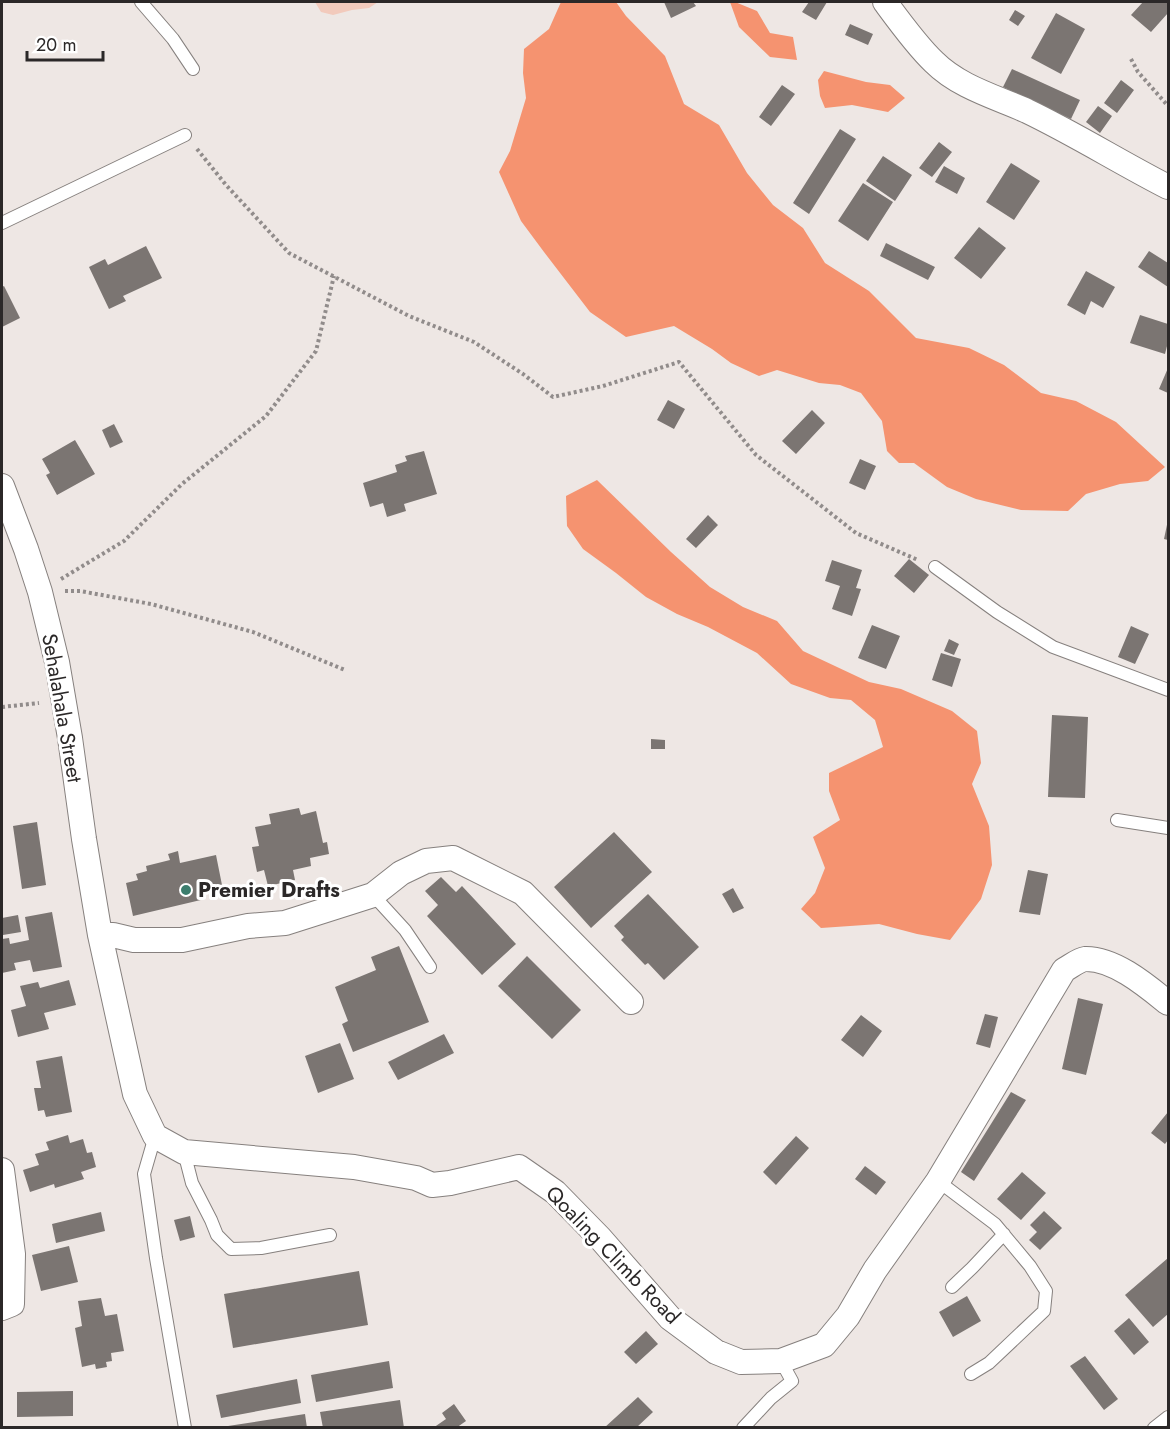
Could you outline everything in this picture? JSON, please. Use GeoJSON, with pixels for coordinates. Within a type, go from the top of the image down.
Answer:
{"type":"FeatureCollection","features":[{"type":"Feature","properties":{"kind":"street"},"geometry":{"type":"LineString","coordinates":[[885,2],[934,62],[947,73],[965,84],[1027,111],[1168,187]]}},
{"type":"Feature","properties":{"kind":"street","name":"Sehalahala Street"},"geometry":{"type":"LineString","coordinates":[[2,486],[40,592],[57,662],[100,934]]}},
{"type":"Feature","properties":{"kind":"street"},"geometry":{"type":"LineString","coordinates":[[155,1136],[135,1094],[100,934],[134,940],[182,940],[248,926],[285,923],[373,895],[401,873],[426,861],[453,858],[523,893],[631,1002]]}},
{"type":"Feature","properties":{"kind":"street","name":"Qoaling Climb Road"},"geometry":{"type":"LineString","coordinates":[[155,1136],[184,1152],[354,1167],[416,1178],[432,1185],[519,1167],[555,1192],[600,1238],[670,1318],[716,1352],[741,1362],[781,1361],[824,1345],[848,1316],[875,1270],[938,1181],[1064,970],[1083,959],[1102,961],[1138,978],[1168,1003]]}},
{"type":"Feature","properties":{"kind":"street"},"geometry":{"type":"LineString","coordinates":[[2,1170],[13,1254],[12,1304],[2,1308]]}},
{"type":"Feature","properties":{"kind":"lane"},"geometry":{"type":"LineString","coordinates":[[141,2],[172,39],[193,69]]}},
{"type":"Feature","properties":{"kind":"lane"},"geometry":{"type":"LineString","coordinates":[[2,223],[185,135]]}},
{"type":"Feature","properties":{"kind":"lane"},"geometry":{"type":"LineString","coordinates":[[935,567],[997,612],[1053,647],[1168,690]]}},
{"type":"Feature","properties":{"kind":"lane"},"geometry":{"type":"LineString","coordinates":[[1117,820],[1168,828]]}},
{"type":"Feature","properties":{"kind":"lane"},"geometry":{"type":"LineString","coordinates":[[373,895],[405,930],[430,968]]}},
{"type":"Feature","properties":{"kind":"lane"},"geometry":{"type":"LineString","coordinates":[[155,1136],[144,1174],[185,1428]]}},
{"type":"Feature","properties":{"kind":"lane"},"geometry":{"type":"LineString","coordinates":[[184,1152],[192,1183],[217,1235],[231,1249],[261,1248],[330,1235]]}},
{"type":"Feature","properties":{"kind":"lane"},"geometry":{"type":"LineString","coordinates":[[938,1181],[996,1224],[1030,1266],[1046,1291],[1044,1311],[989,1363],[971,1374]]}},
{"type":"Feature","properties":{"kind":"lane"},"geometry":{"type":"LineString","coordinates":[[952,1287],[1004,1234]]}},
{"type":"Feature","properties":{"kind":"lane"},"geometry":{"type":"LineString","coordinates":[[743,1428],[771,1398],[792,1381],[781,1361]]}},
{"type":"Feature","properties":{"kind":"lane"},"geometry":{"type":"LineString","coordinates":[[1154,1428],[1168,1417]]}},
{"type":"Feature","properties":{"kind":"path"},"geometry":{"type":"LineString","coordinates":[[1131,59],[1138,72],[1168,106]]}},
{"type":"Feature","properties":{"kind":"path"},"geometry":{"type":"LineString","coordinates":[[185,135],[226,185],[289,253],[409,316],[474,342],[553,397],[603,386],[679,362],[756,455],[856,533],[935,567]]}},
{"type":"Feature","properties":{"kind":"path"},"geometry":{"type":"LineString","coordinates":[[40,592],[124,541],[182,484],[266,416],[316,351],[334,276]]}},
{"type":"Feature","properties":{"kind":"path"},"geometry":{"type":"LineString","coordinates":[[40,592],[80,591],[151,604],[253,632],[345,670]]}},
{"type":"Feature","properties":{"kind":"path"},"geometry":{"type":"LineString","coordinates":[[2,707],[63,702]]}},
{"type":"Feature","properties":{"kind":"shaded area"},"geometry":{"type":"Polygon","coordinates":[[[315,2],[378,2],[369,8],[333,15],[321,12],[315,2]]]}},
{"type":"Feature","properties":{"kind":"shaded area"},"geometry":{"type":"Polygon","coordinates":[[[561,2],[616,2],[626,16],[665,56],[684,104],[719,125],[747,173],[773,205],[803,228],[825,263],[869,291],[916,338],[969,348],[1004,365],[1041,393],[1076,401],[1116,422],[1165,467],[1148,481],[1120,484],[1086,494],[1068,511],[1021,510],[976,499],[947,487],[914,463],[899,463],[887,451],[882,421],[861,393],[840,385],[819,383],[777,370],[759,376],[731,363],[674,326],[626,337],[590,312],[521,221],[499,172],[510,151],[526,98],[523,73],[524,49],[549,29],[561,2]]]}},
{"type":"Feature","properties":{"kind":"shaded area"},"geometry":{"type":"Polygon","coordinates":[[[730,2],[757,11],[770,33],[793,37],[797,60],[770,57],[739,27],[730,2]]]}},
{"type":"Feature","properties":{"kind":"shaded area"},"geometry":{"type":"Polygon","coordinates":[[[824,71],[866,82],[890,85],[905,98],[888,112],[852,105],[825,108],[820,96],[818,80],[824,71]]]}},
{"type":"Feature","properties":{"kind":"shaded area"},"geometry":{"type":"Polygon","coordinates":[[[597,480],[710,587],[743,607],[777,621],[803,651],[869,682],[901,689],[952,711],[977,731],[981,763],[972,784],[989,826],[992,865],[981,899],[950,940],[879,924],[821,928],[801,909],[815,893],[825,868],[813,837],[840,820],[829,791],[829,773],[883,747],[875,720],[851,700],[830,698],[791,684],[757,653],[646,597],[583,549],[567,526],[566,496],[597,480]]]}},
{"type":"Feature","properties":{"kind":"building"},"geometry":{"type":"Polygon","coordinates":[[[664,2],[693,2],[696,6],[671,18],[664,2]]]}},
{"type":"Feature","properties":{"kind":"building"},"geometry":{"type":"Polygon","coordinates":[[[809,2],[827,2],[816,20],[802,12],[809,2]]]}},
{"type":"Feature","properties":{"kind":"building"},"geometry":{"type":"Polygon","coordinates":[[[1143,2],[1168,3],[1168,13],[1151,32],[1131,15],[1143,2]]]}},
{"type":"Feature","properties":{"kind":"building"},"geometry":{"type":"Polygon","coordinates":[[[1015,10],[1025,16],[1018,26],[1009,20],[1015,10]]]}},
{"type":"Feature","properties":{"kind":"building"},"geometry":{"type":"Polygon","coordinates":[[[1056,13],[1085,29],[1061,74],[1031,58],[1056,13]]]}},
{"type":"Feature","properties":{"kind":"building"},"geometry":{"type":"Polygon","coordinates":[[[850,24],[873,34],[868,45],[845,35],[850,24]]]}},
{"type":"Feature","properties":{"kind":"building"},"geometry":{"type":"Polygon","coordinates":[[[1012,69],[1080,100],[1071,119],[1003,87],[1012,69]]]}},
{"type":"Feature","properties":{"kind":"building"},"geometry":{"type":"Polygon","coordinates":[[[1121,80],[1134,90],[1117,113],[1104,103],[1121,80]]]}},
{"type":"Feature","properties":{"kind":"building"},"geometry":{"type":"Polygon","coordinates":[[[782,85],[795,94],[771,126],[759,117],[782,85]]]}},
{"type":"Feature","properties":{"kind":"building"},"geometry":{"type":"Polygon","coordinates":[[[1098,106],[1112,116],[1100,133],[1086,122],[1098,106]]]}},
{"type":"Feature","properties":{"kind":"building"},"geometry":{"type":"Polygon","coordinates":[[[840,129],[856,139],[809,214],[793,203],[840,129]]]}},
{"type":"Feature","properties":{"kind":"building"},"geometry":{"type":"Polygon","coordinates":[[[939,142],[952,152],[932,177],[919,168],[939,142]]]}},
{"type":"Feature","properties":{"kind":"building"},"geometry":{"type":"Polygon","coordinates":[[[883,156],[912,175],[895,201],[866,181],[883,156]]]}},
{"type":"Feature","properties":{"kind":"building"},"geometry":{"type":"Polygon","coordinates":[[[1011,163],[1040,181],[1014,220],[986,202],[1011,163]]]}},
{"type":"Feature","properties":{"kind":"building"},"geometry":{"type":"Polygon","coordinates":[[[944,166],[965,178],[957,194],[935,182],[944,166]]]}},
{"type":"Feature","properties":{"kind":"building"},"geometry":{"type":"Polygon","coordinates":[[[863,183],[893,202],[868,241],[838,221],[863,183]]]}},
{"type":"Feature","properties":{"kind":"building"},"geometry":{"type":"Polygon","coordinates":[[[979,227],[1006,248],[981,279],[954,258],[979,227]]]}},
{"type":"Feature","properties":{"kind":"building"},"geometry":{"type":"Polygon","coordinates":[[[886,243],[935,267],[928,280],[880,256],[886,243]]]}},
{"type":"Feature","properties":{"kind":"building"},"geometry":{"type":"Polygon","coordinates":[[[146,246],[162,278],[123,296],[126,301],[109,309],[89,267],[105,259],[108,265],[146,246]]]}},
{"type":"Feature","properties":{"kind":"building"},"geometry":{"type":"Polygon","coordinates":[[[1149,251],[1168,263],[1168,287],[1138,267],[1149,251]]]}},
{"type":"Feature","properties":{"kind":"building"},"geometry":{"type":"Polygon","coordinates":[[[1086,271],[1115,287],[1103,308],[1091,301],[1085,315],[1067,305],[1086,271]]]}},
{"type":"Feature","properties":{"kind":"building"},"geometry":{"type":"Polygon","coordinates":[[[4,286],[20,318],[2,327],[2,287],[4,286]]]}},
{"type":"Feature","properties":{"kind":"building"},"geometry":{"type":"Polygon","coordinates":[[[1140,315],[1168,324],[1165,354],[1130,343],[1140,315]]]}},
{"type":"Feature","properties":{"kind":"building"},"geometry":{"type":"Polygon","coordinates":[[[1168,368],[1168,393],[1159,389],[1168,368]]]}},
{"type":"Feature","properties":{"kind":"building"},"geometry":{"type":"Polygon","coordinates":[[[668,400],[685,409],[674,429],[657,420],[668,400]]]}},
{"type":"Feature","properties":{"kind":"building"},"geometry":{"type":"Polygon","coordinates":[[[812,410],[825,423],[796,454],[782,441],[812,410]]]}},
{"type":"Feature","properties":{"kind":"building"},"geometry":{"type":"Polygon","coordinates":[[[114,424],[123,442],[110,448],[102,430],[114,424]]]}},
{"type":"Feature","properties":{"kind":"building"},"geometry":{"type":"Polygon","coordinates":[[[75,440],[95,474],[57,495],[46,475],[50,473],[42,459],[75,440]]]}},
{"type":"Feature","properties":{"kind":"building"},"geometry":{"type":"Polygon","coordinates":[[[424,451],[437,494],[404,504],[406,511],[387,517],[383,503],[370,507],[363,483],[397,472],[395,465],[407,461],[405,456],[424,451]]]}},
{"type":"Feature","properties":{"kind":"building"},"geometry":{"type":"Polygon","coordinates":[[[860,459],[876,466],[865,490],[849,483],[860,459]]]}},
{"type":"Feature","properties":{"kind":"building"},"geometry":{"type":"Polygon","coordinates":[[[708,515],[718,525],[696,548],[686,539],[708,515]]]}},
{"type":"Feature","properties":{"kind":"building"},"geometry":{"type":"Polygon","coordinates":[[[1168,520],[1168,540],[1164,539],[1168,520]]]}},
{"type":"Feature","properties":{"kind":"building"},"geometry":{"type":"Polygon","coordinates":[[[909,559],[929,575],[914,593],[894,576],[909,559]]]}},
{"type":"Feature","properties":{"kind":"building"},"geometry":{"type":"Polygon","coordinates":[[[832,560],[862,570],[856,588],[861,589],[852,616],[832,609],[840,586],[825,581],[832,560]]]}},
{"type":"Feature","properties":{"kind":"building"},"geometry":{"type":"Polygon","coordinates":[[[872,625],[900,636],[886,669],[858,658],[872,625]]]}},
{"type":"Feature","properties":{"kind":"building"},"geometry":{"type":"Polygon","coordinates":[[[1131,626],[1149,634],[1135,664],[1118,657],[1131,626]]]}},
{"type":"Feature","properties":{"kind":"building"},"geometry":{"type":"Polygon","coordinates":[[[949,639],[959,644],[954,655],[944,651],[949,639]]]}},
{"type":"Feature","properties":{"kind":"building"},"geometry":{"type":"Polygon","coordinates":[[[941,653],[961,659],[952,687],[932,680],[941,653]]]}},
{"type":"Feature","properties":{"kind":"building"},"geometry":{"type":"Polygon","coordinates":[[[1052,715],[1088,717],[1085,798],[1048,797],[1052,715]]]}},
{"type":"Feature","properties":{"kind":"building"},"geometry":{"type":"Polygon","coordinates":[[[651,739],[665,740],[665,749],[651,749],[651,739]]]}},
{"type":"Feature","properties":{"kind":"building"},"geometry":{"type":"Polygon","coordinates":[[[299,808],[301,815],[316,811],[323,843],[327,842],[329,854],[310,858],[311,866],[293,870],[295,880],[268,886],[264,870],[257,872],[252,847],[259,846],[255,827],[271,824],[269,814],[299,808]]]}},
{"type":"Feature","properties":{"kind":"building"},"geometry":{"type":"Polygon","coordinates":[[[37,822],[46,885],[22,889],[13,826],[37,822]]]}},
{"type":"Feature","properties":{"kind":"building"},"geometry":{"type":"Polygon","coordinates":[[[614,832],[652,872],[591,928],[554,887],[614,832]]]}},
{"type":"Feature","properties":{"kind":"building"},"geometry":{"type":"Polygon","coordinates":[[[178,851],[180,863],[216,855],[222,885],[203,890],[205,899],[133,916],[126,883],[138,880],[136,874],[147,871],[146,866],[170,860],[168,854],[178,851]]]}},
{"type":"Feature","properties":{"kind":"building"},"geometry":{"type":"Polygon","coordinates":[[[1028,870],[1048,874],[1040,915],[1019,912],[1028,870]]]}},
{"type":"Feature","properties":{"kind":"building"},"geometry":{"type":"Polygon","coordinates":[[[441,877],[456,892],[462,886],[516,944],[482,975],[427,916],[438,905],[425,891],[441,877]]]}},
{"type":"Feature","properties":{"kind":"building"},"geometry":{"type":"Polygon","coordinates":[[[733,888],[744,908],[733,913],[722,894],[733,888]]]}},
{"type":"Feature","properties":{"kind":"building"},"geometry":{"type":"Polygon","coordinates":[[[648,894],[699,947],[664,980],[648,963],[645,965],[621,940],[624,937],[614,926],[648,894]]]}},
{"type":"Feature","properties":{"kind":"building"},"geometry":{"type":"Polygon","coordinates":[[[52,912],[62,967],[33,972],[30,960],[14,963],[16,970],[2,973],[2,939],[9,938],[10,944],[29,940],[25,917],[52,912]]]}},
{"type":"Feature","properties":{"kind":"building"},"geometry":{"type":"Polygon","coordinates":[[[18,915],[21,932],[3,935],[2,918],[18,915]]]}},
{"type":"Feature","properties":{"kind":"building"},"geometry":{"type":"Polygon","coordinates":[[[399,946],[429,1022],[353,1052],[342,1024],[348,1021],[335,987],[376,970],[371,957],[399,946]]]}},
{"type":"Feature","properties":{"kind":"building"},"geometry":{"type":"Polygon","coordinates":[[[527,956],[581,1010],[552,1039],[498,986],[527,956]]]}},
{"type":"Feature","properties":{"kind":"building"},"geometry":{"type":"Polygon","coordinates":[[[69,980],[76,1005],[44,1013],[49,1029],[18,1037],[11,1010],[26,1006],[20,986],[38,982],[40,988],[69,980]]]}},
{"type":"Feature","properties":{"kind":"building"},"geometry":{"type":"Polygon","coordinates":[[[1078,998],[1103,1004],[1086,1075],[1062,1069],[1078,998]]]}},
{"type":"Feature","properties":{"kind":"building"},"geometry":{"type":"Polygon","coordinates":[[[985,1014],[998,1017],[990,1048],[976,1044],[985,1014]]]}},
{"type":"Feature","properties":{"kind":"building"},"geometry":{"type":"Polygon","coordinates":[[[861,1015],[882,1031],[863,1057],[841,1040],[861,1015]]]}},
{"type":"Feature","properties":{"kind":"building"},"geometry":{"type":"Polygon","coordinates":[[[444,1034],[454,1053],[398,1080],[388,1062],[444,1034]]]}},
{"type":"Feature","properties":{"kind":"building"},"geometry":{"type":"Polygon","coordinates":[[[340,1043],[354,1079],[318,1093],[305,1056],[340,1043]]]}},
{"type":"Feature","properties":{"kind":"building"},"geometry":{"type":"Polygon","coordinates":[[[62,1056],[72,1112],[46,1117],[44,1110],[38,1111],[34,1088],[41,1088],[36,1061],[62,1056]]]}},
{"type":"Feature","properties":{"kind":"building"},"geometry":{"type":"Polygon","coordinates":[[[1011,1092],[1026,1100],[974,1181],[961,1172],[1011,1092]]]}},
{"type":"Feature","properties":{"kind":"building"},"geometry":{"type":"Polygon","coordinates":[[[1168,1112],[1168,1140],[1165,1144],[1151,1133],[1168,1112]]]}},
{"type":"Feature","properties":{"kind":"building"},"geometry":{"type":"Polygon","coordinates":[[[68,1135],[70,1143],[83,1139],[87,1153],[92,1152],[96,1167],[81,1172],[84,1179],[55,1188],[54,1184],[30,1192],[23,1170],[39,1165],[35,1154],[49,1150],[46,1142],[68,1135]]]}},
{"type":"Feature","properties":{"kind":"building"},"geometry":{"type":"Polygon","coordinates":[[[796,1136],[809,1148],[776,1185],[763,1172],[796,1136]]]}},
{"type":"Feature","properties":{"kind":"building"},"geometry":{"type":"Polygon","coordinates":[[[865,1166],[886,1182],[876,1195],[855,1179],[865,1166]]]}},
{"type":"Feature","properties":{"kind":"building"},"geometry":{"type":"Polygon","coordinates":[[[1022,1172],[1046,1193],[1021,1220],[997,1199],[1022,1172]]]}},
{"type":"Feature","properties":{"kind":"building"},"geometry":{"type":"Polygon","coordinates":[[[1044,1211],[1062,1228],[1040,1250],[1029,1240],[1037,1232],[1030,1225],[1044,1211]]]}},
{"type":"Feature","properties":{"kind":"building"},"geometry":{"type":"Polygon","coordinates":[[[101,1212],[105,1231],[56,1243],[52,1224],[101,1212]]]}},
{"type":"Feature","properties":{"kind":"building"},"geometry":{"type":"Polygon","coordinates":[[[190,1216],[195,1237],[180,1241],[174,1220],[190,1216]]]}},
{"type":"Feature","properties":{"kind":"building"},"geometry":{"type":"Polygon","coordinates":[[[69,1246],[78,1282],[41,1291],[32,1255],[69,1246]]]}},
{"type":"Feature","properties":{"kind":"building"},"geometry":{"type":"Polygon","coordinates":[[[1168,1258],[1168,1314],[1153,1327],[1125,1295],[1168,1258]]]}},
{"type":"Feature","properties":{"kind":"building"},"geometry":{"type":"Polygon","coordinates":[[[359,1271],[368,1325],[233,1348],[224,1294],[359,1271]]]}},
{"type":"Feature","properties":{"kind":"building"},"geometry":{"type":"Polygon","coordinates":[[[967,1296],[981,1321],[953,1337],[939,1312],[967,1296]]]}},
{"type":"Feature","properties":{"kind":"building"},"geometry":{"type":"Polygon","coordinates":[[[101,1298],[105,1316],[117,1314],[124,1351],[111,1353],[112,1361],[106,1362],[107,1367],[96,1369],[95,1364],[82,1367],[75,1328],[82,1326],[78,1301],[101,1298]]]}},
{"type":"Feature","properties":{"kind":"building"},"geometry":{"type":"Polygon","coordinates":[[[1129,1318],[1149,1342],[1134,1355],[1114,1331],[1129,1318]]]}},
{"type":"Feature","properties":{"kind":"building"},"geometry":{"type":"Polygon","coordinates":[[[646,1331],[658,1344],[636,1364],[624,1352],[646,1331]]]}},
{"type":"Feature","properties":{"kind":"building"},"geometry":{"type":"Polygon","coordinates":[[[1085,1356],[1118,1399],[1104,1410],[1070,1366],[1085,1356]]]}},
{"type":"Feature","properties":{"kind":"building"},"geometry":{"type":"Polygon","coordinates":[[[389,1361],[393,1388],[316,1402],[311,1375],[389,1361]]]}},
{"type":"Feature","properties":{"kind":"building"},"geometry":{"type":"Polygon","coordinates":[[[297,1379],[301,1403],[221,1418],[216,1395],[297,1379]]]}},
{"type":"Feature","properties":{"kind":"building"},"geometry":{"type":"Polygon","coordinates":[[[73,1391],[73,1416],[17,1417],[17,1392],[73,1391]]]}},
{"type":"Feature","properties":{"kind":"building"},"geometry":{"type":"Polygon","coordinates":[[[638,1397],[653,1412],[636,1428],[604,1428],[638,1397]]]}},
{"type":"Feature","properties":{"kind":"building"},"geometry":{"type":"Polygon","coordinates":[[[400,1400],[404,1428],[323,1428],[320,1412],[400,1400]]]}},
{"type":"Feature","properties":{"kind":"building"},"geometry":{"type":"Polygon","coordinates":[[[454,1404],[466,1421],[456,1428],[433,1428],[446,1419],[442,1413],[454,1404]]]}},
{"type":"Feature","properties":{"kind":"building"},"geometry":{"type":"Polygon","coordinates":[[[305,1414],[307,1428],[228,1428],[228,1426],[305,1414]]]}},
{"type":"Feature","properties":{"kind":"place","name":"Premier Drafts"},"geometry":{"type":"Point","coordinates":[186,890]}}]}
